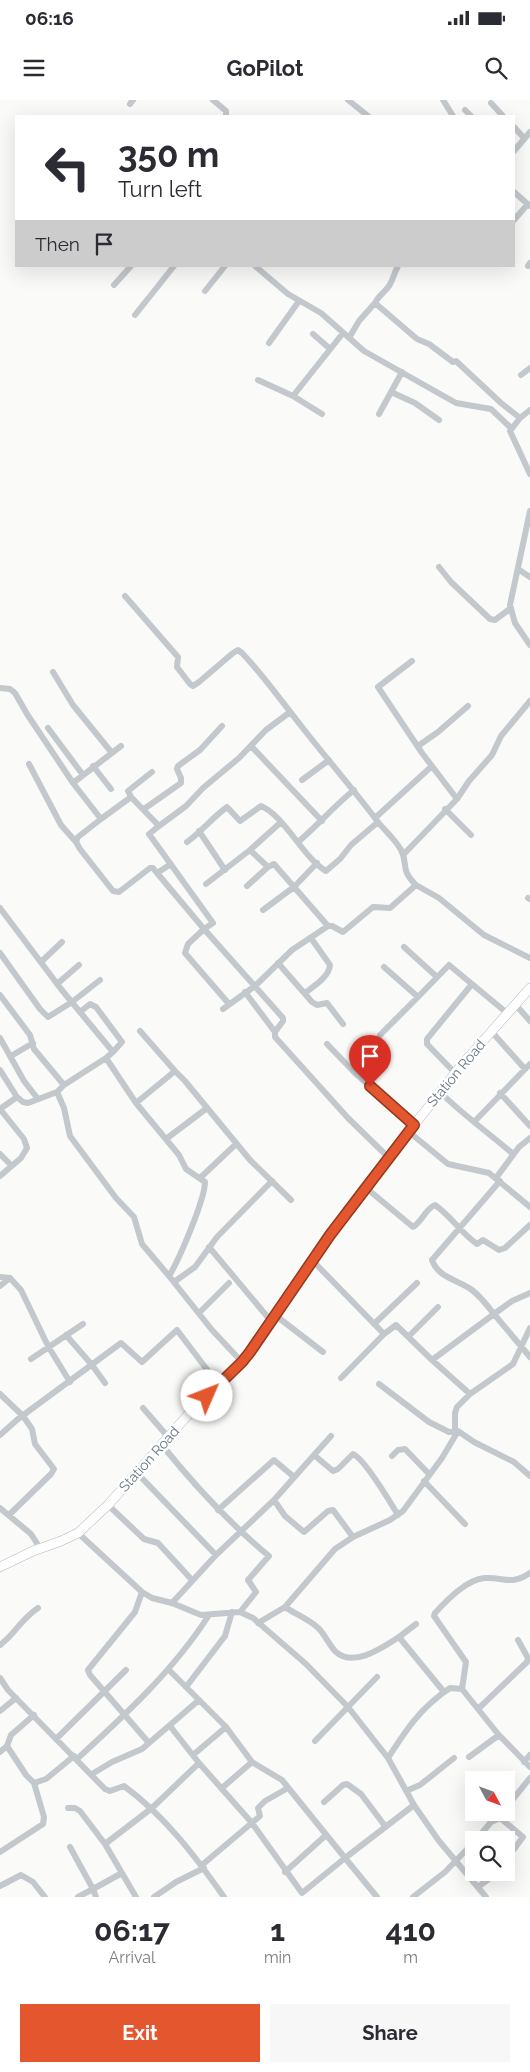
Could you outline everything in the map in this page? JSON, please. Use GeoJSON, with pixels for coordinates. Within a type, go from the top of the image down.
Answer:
{"type":"FeatureCollection","features":[{"type":"Feature","properties":{"kind":"main road","name":"Station Road"},"geometry":{"type":"LineString","coordinates":[[0,1567],[78,1533],[108,1506],[195,1407],[242,1362],[365,1187],[455,1073],[530,988]]}},
{"type":"Feature","properties":{"kind":"street"},"geometry":{"type":"LineString","coordinates":[[213,100],[226,111],[226,115]]}},
{"type":"Feature","properties":{"kind":"street"},"geometry":{"type":"LineString","coordinates":[[348,100],[367,115]]}},
{"type":"Feature","properties":{"kind":"street"},"geometry":{"type":"LineString","coordinates":[[443,100],[453,115]]}},
{"type":"Feature","properties":{"kind":"street"},"geometry":{"type":"LineString","coordinates":[[491,103],[502,115]]}},
{"type":"Feature","properties":{"kind":"street"},"geometry":{"type":"LineString","coordinates":[[466,110],[471,115]]}},
{"type":"Feature","properties":{"kind":"street"},"geometry":{"type":"LineString","coordinates":[[515,128],[524,138]]}},
{"type":"Feature","properties":{"kind":"street"},"geometry":{"type":"LineString","coordinates":[[515,150],[530,132]]}},
{"type":"Feature","properties":{"kind":"street"},"geometry":{"type":"LineString","coordinates":[[515,193],[529,205],[515,219]]}},
{"type":"Feature","properties":{"kind":"street"},"geometry":{"type":"LineString","coordinates":[[114,285],[131,267]]}},
{"type":"Feature","properties":{"kind":"street"},"geometry":{"type":"LineString","coordinates":[[135,315],[173,267]]}},
{"type":"Feature","properties":{"kind":"street"},"geometry":{"type":"LineString","coordinates":[[205,291],[224,267]]}},
{"type":"Feature","properties":{"kind":"street"},"geometry":{"type":"LineString","coordinates":[[256,267],[299,301],[321,313],[364,352],[456,403],[491,409],[510,428],[513,439],[528,465],[530,474]]}},
{"type":"Feature","properties":{"kind":"street"},"geometry":{"type":"LineString","coordinates":[[349,338],[376,299],[391,284],[393,274],[397,267]]}},
{"type":"Feature","properties":{"kind":"street"},"geometry":{"type":"LineString","coordinates":[[269,343],[299,301]]}},
{"type":"Feature","properties":{"kind":"street"},"geometry":{"type":"LineString","coordinates":[[375,303],[417,339],[429,344],[453,362],[456,361],[520,418]]}},
{"type":"Feature","properties":{"kind":"street"},"geometry":{"type":"LineString","coordinates":[[292,396],[343,332]]}},
{"type":"Feature","properties":{"kind":"street"},"geometry":{"type":"LineString","coordinates":[[313,334],[329,348]]}},
{"type":"Feature","properties":{"kind":"street"},"geometry":{"type":"LineString","coordinates":[[521,375],[530,368]]}},
{"type":"Feature","properties":{"kind":"street"},"geometry":{"type":"LineString","coordinates":[[379,414],[402,372]]}},
{"type":"Feature","properties":{"kind":"street"},"geometry":{"type":"LineString","coordinates":[[258,380],[292,396],[322,414]]}},
{"type":"Feature","properties":{"kind":"street"},"geometry":{"type":"LineString","coordinates":[[391,392],[415,402],[438,420]]}},
{"type":"Feature","properties":{"kind":"street"},"geometry":{"type":"LineString","coordinates":[[510,428],[530,410]]}},
{"type":"Feature","properties":{"kind":"street"},"geometry":{"type":"LineString","coordinates":[[530,511],[510,605],[515,623],[530,645]]}},
{"type":"Feature","properties":{"kind":"street"},"geometry":{"type":"LineString","coordinates":[[439,567],[451,582],[490,619],[495,620],[511,608]]}},
{"type":"Feature","properties":{"kind":"street"},"geometry":{"type":"LineString","coordinates":[[518,569],[530,577]]}},
{"type":"Feature","properties":{"kind":"street"},"geometry":{"type":"LineString","coordinates":[[125,596],[178,657],[177,667],[190,684],[196,685],[239,650],[264,676],[290,712],[392,836],[403,855],[406,874],[416,885],[439,898],[484,935],[530,958]]}},
{"type":"Feature","properties":{"kind":"street"},"geometry":{"type":"LineString","coordinates":[[412,661],[378,686],[418,746],[457,799]]}},
{"type":"Feature","properties":{"kind":"street"},"geometry":{"type":"LineString","coordinates":[[53,672],[73,705],[112,754]]}},
{"type":"Feature","properties":{"kind":"street"},"geometry":{"type":"LineString","coordinates":[[0,688],[13,690],[26,714],[73,783],[101,819]]}},
{"type":"Feature","properties":{"kind":"street"},"geometry":{"type":"LineString","coordinates":[[403,855],[457,799],[469,781],[492,755],[501,736],[530,701]]}},
{"type":"Feature","properties":{"kind":"street"},"geometry":{"type":"LineString","coordinates":[[418,746],[438,732],[468,706]]}},
{"type":"Feature","properties":{"kind":"street"},"geometry":{"type":"LineString","coordinates":[[290,712],[272,725],[186,806],[149,834],[213,923],[188,944],[185,953],[226,1007],[255,986],[294,949],[328,926]]}},
{"type":"Feature","properties":{"kind":"street"},"geometry":{"type":"LineString","coordinates":[[144,809],[181,783],[182,778],[176,769],[178,766],[200,750],[222,726]]}},
{"type":"Feature","properties":{"kind":"street"},"geometry":{"type":"LineString","coordinates":[[48,728],[83,775]]}},
{"type":"Feature","properties":{"kind":"street"},"geometry":{"type":"LineString","coordinates":[[73,783],[121,746]]}},
{"type":"Feature","properties":{"kind":"street"},"geometry":{"type":"LineString","coordinates":[[251,746],[322,821]]}},
{"type":"Feature","properties":{"kind":"street"},"geometry":{"type":"LineString","coordinates":[[302,780],[329,760]]}},
{"type":"Feature","properties":{"kind":"street"},"geometry":{"type":"LineString","coordinates":[[30,764],[61,825],[76,842],[109,888],[116,893],[150,868],[153,868],[283,1018],[275,1032]]}},
{"type":"Feature","properties":{"kind":"street"},"geometry":{"type":"LineString","coordinates":[[93,766],[111,789]]}},
{"type":"Feature","properties":{"kind":"street"},"geometry":{"type":"LineString","coordinates":[[187,842],[227,807],[240,821],[258,807],[264,807],[324,870],[328,869],[432,766]]}},
{"type":"Feature","properties":{"kind":"street"},"geometry":{"type":"LineString","coordinates":[[152,772],[128,791],[131,797],[159,826]]}},
{"type":"Feature","properties":{"kind":"street"},"geometry":{"type":"LineString","coordinates":[[298,842],[354,790]]}},
{"type":"Feature","properties":{"kind":"street"},"geometry":{"type":"LineString","coordinates":[[76,842],[78,837],[131,797]]}},
{"type":"Feature","properties":{"kind":"street"},"geometry":{"type":"LineString","coordinates":[[445,810],[471,835]]}},
{"type":"Feature","properties":{"kind":"street"},"geometry":{"type":"LineString","coordinates":[[206,884],[250,850],[280,823]]}},
{"type":"Feature","properties":{"kind":"street"},"geometry":{"type":"LineString","coordinates":[[199,832],[225,870]]}},
{"type":"Feature","properties":{"kind":"street"},"geometry":{"type":"LineString","coordinates":[[250,850],[268,867]]}},
{"type":"Feature","properties":{"kind":"street"},"geometry":{"type":"LineString","coordinates":[[264,910],[294,887],[317,863]]}},
{"type":"Feature","properties":{"kind":"street"},"geometry":{"type":"LineString","coordinates":[[157,873],[171,864]]}},
{"type":"Feature","properties":{"kind":"street"},"geometry":{"type":"LineString","coordinates":[[247,886],[274,864],[328,926],[343,932],[373,907],[385,908],[392,906],[416,885]]}},
{"type":"Feature","properties":{"kind":"street"},"geometry":{"type":"LineString","coordinates":[[0,908],[57,984],[113,1052]]}},
{"type":"Feature","properties":{"kind":"street"},"geometry":{"type":"LineString","coordinates":[[305,993],[330,970],[330,965],[311,938]]}},
{"type":"Feature","properties":{"kind":"street"},"geometry":{"type":"LineString","coordinates":[[41,962],[62,942]]}},
{"type":"Feature","properties":{"kind":"street"},"geometry":{"type":"LineString","coordinates":[[404,947],[438,977]]}},
{"type":"Feature","properties":{"kind":"street"},"geometry":{"type":"LineString","coordinates":[[0,953],[40,1009],[48,1017],[72,1002],[100,980]]}},
{"type":"Feature","properties":{"kind":"street"},"geometry":{"type":"LineString","coordinates":[[278,963],[315,1004],[327,1003],[343,1024]]}},
{"type":"Feature","properties":{"kind":"street"},"geometry":{"type":"LineString","coordinates":[[57,984],[79,965]]}},
{"type":"Feature","properties":{"kind":"street"},"geometry":{"type":"LineString","coordinates":[[380,1035],[449,965],[507,1013]]}},
{"type":"Feature","properties":{"kind":"street"},"geometry":{"type":"LineString","coordinates":[[384,967],[418,997]]}},
{"type":"Feature","properties":{"kind":"street"},"geometry":{"type":"LineString","coordinates":[[455,1073],[427,1044],[427,1039],[472,984]]}},
{"type":"Feature","properties":{"kind":"street"},"geometry":{"type":"LineString","coordinates":[[245,992],[275,1032],[275,1037],[291,1056],[388,1158]]}},
{"type":"Feature","properties":{"kind":"street"},"geometry":{"type":"LineString","coordinates":[[0,995],[30,1035],[34,1049],[64,1085]]}},
{"type":"Feature","properties":{"kind":"street"},"geometry":{"type":"LineString","coordinates":[[0,1070],[17,1097],[26,1103],[56,1092],[106,1058],[122,1042],[96,1007],[90,1004],[80,1012]]}},
{"type":"Feature","properties":{"kind":"street"},"geometry":{"type":"LineString","coordinates":[[515,1004],[530,1021]]}},
{"type":"Feature","properties":{"kind":"street"},"geometry":{"type":"LineString","coordinates":[[140,1030],[174,1071],[185,1081],[236,1144],[291,1200]]}},
{"type":"Feature","properties":{"kind":"street"},"geometry":{"type":"LineString","coordinates":[[475,1121],[527,1066],[491,1031]]}},
{"type":"Feature","properties":{"kind":"street"},"geometry":{"type":"LineString","coordinates":[[0,1038],[24,1080],[38,1099]]}},
{"type":"Feature","properties":{"kind":"street"},"geometry":{"type":"LineString","coordinates":[[12,1056],[33,1043]]}},
{"type":"Feature","properties":{"kind":"street"},"geometry":{"type":"LineString","coordinates":[[327,1044],[342,1062],[448,1164],[489,1173],[530,1208]]}},
{"type":"Feature","properties":{"kind":"street"},"geometry":{"type":"LineString","coordinates":[[106,1058],[136,1103],[179,1155],[186,1169],[205,1182],[178,1263],[169,1276]]}},
{"type":"Feature","properties":{"kind":"street"},"geometry":{"type":"LineString","coordinates":[[136,1103],[174,1071]]}},
{"type":"Feature","properties":{"kind":"street"},"geometry":{"type":"LineString","coordinates":[[56,1092],[64,1108],[70,1136],[116,1198],[134,1217],[142,1244],[242,1362]]}},
{"type":"Feature","properties":{"kind":"street"},"geometry":{"type":"LineString","coordinates":[[440,1092],[464,1116],[475,1121],[513,1154]]}},
{"type":"Feature","properties":{"kind":"street"},"geometry":{"type":"LineString","coordinates":[[500,1093],[530,1126]]}},
{"type":"Feature","properties":{"kind":"street"},"geometry":{"type":"LineString","coordinates":[[0,1176],[26,1152],[26,1143],[0,1109],[17,1097]]}},
{"type":"Feature","properties":{"kind":"street"},"geometry":{"type":"LineString","coordinates":[[166,1139],[207,1108]]}},
{"type":"Feature","properties":{"kind":"street"},"geometry":{"type":"LineString","coordinates":[[530,1138],[513,1154],[498,1180],[432,1260],[434,1266],[443,1274],[472,1290],[484,1300],[530,1357]]}},
{"type":"Feature","properties":{"kind":"street"},"geometry":{"type":"LineString","coordinates":[[200,1178],[236,1144]]}},
{"type":"Feature","properties":{"kind":"street"},"geometry":{"type":"LineString","coordinates":[[0,1154],[12,1166]]}},
{"type":"Feature","properties":{"kind":"street"},"geometry":{"type":"LineString","coordinates":[[174,1282],[195,1267],[209,1247],[272,1181]]}},
{"type":"Feature","properties":{"kind":"street"},"geometry":{"type":"LineString","coordinates":[[365,1187],[413,1227],[435,1205],[465,1235],[477,1244],[483,1240],[499,1250],[505,1248],[530,1225]]}},
{"type":"Feature","properties":{"kind":"street"},"geometry":{"type":"LineString","coordinates":[[209,1247],[273,1318],[323,1352]]}},
{"type":"Feature","properties":{"kind":"street"},"geometry":{"type":"LineString","coordinates":[[312,1260],[384,1334]]}},
{"type":"Feature","properties":{"kind":"street"},"geometry":{"type":"LineString","coordinates":[[0,1278],[10,1278],[21,1290],[48,1346],[70,1382]]}},
{"type":"Feature","properties":{"kind":"street"},"geometry":{"type":"LineString","coordinates":[[0,1286],[10,1278]]}},
{"type":"Feature","properties":{"kind":"street"},"geometry":{"type":"LineString","coordinates":[[199,1313],[229,1283]]}},
{"type":"Feature","properties":{"kind":"street"},"geometry":{"type":"LineString","coordinates":[[374,1324],[417,1283]]}},
{"type":"Feature","properties":{"kind":"street"},"geometry":{"type":"LineString","coordinates":[[432,1360],[512,1300],[530,1292]]}},
{"type":"Feature","properties":{"kind":"street"},"geometry":{"type":"LineString","coordinates":[[408,1337],[438,1307]]}},
{"type":"Feature","properties":{"kind":"street"},"geometry":{"type":"LineString","coordinates":[[31,1358],[84,1324]]}},
{"type":"Feature","properties":{"kind":"street"},"geometry":{"type":"LineString","coordinates":[[341,1378],[384,1334],[396,1325],[470,1394]]}},
{"type":"Feature","properties":{"kind":"street"},"geometry":{"type":"LineString","coordinates":[[530,1328],[519,1355],[513,1364],[470,1394],[457,1407],[455,1413],[455,1430],[514,1462],[530,1476]]}},
{"type":"Feature","properties":{"kind":"street"},"geometry":{"type":"LineString","coordinates":[[0,1435],[121,1343],[142,1362],[177,1330],[218,1384]]}},
{"type":"Feature","properties":{"kind":"street"},"geometry":{"type":"LineString","coordinates":[[66,1335],[105,1383]]}},
{"type":"Feature","properties":{"kind":"street"},"geometry":{"type":"LineString","coordinates":[[380,1384],[429,1422],[449,1432],[458,1432]]}},
{"type":"Feature","properties":{"kind":"street"},"geometry":{"type":"LineString","coordinates":[[0,1394],[23,1416],[32,1429],[35,1444],[54,1469],[9,1514]]}},
{"type":"Feature","properties":{"kind":"street"},"geometry":{"type":"LineString","coordinates":[[143,1408],[169,1438]]}},
{"type":"Feature","properties":{"kind":"street"},"geometry":{"type":"LineString","coordinates":[[258,1623],[285,1607],[329,1555],[353,1537],[398,1515],[408,1505],[442,1458],[458,1432]]}},
{"type":"Feature","properties":{"kind":"street"},"geometry":{"type":"LineString","coordinates":[[172,1603],[216,1555],[274,1500],[331,1436]]}},
{"type":"Feature","properties":{"kind":"street"},"geometry":{"type":"LineString","coordinates":[[162,1445],[218,1510],[269,1556],[248,1580],[256,1592],[236,1612],[225,1636],[186,1687]]}},
{"type":"Feature","properties":{"kind":"street"},"geometry":{"type":"LineString","coordinates":[[392,1456],[398,1450],[405,1449],[429,1474]]}},
{"type":"Feature","properties":{"kind":"street"},"geometry":{"type":"LineString","coordinates":[[314,1455],[333,1471],[338,1469],[353,1454],[357,1456],[398,1515]]}},
{"type":"Feature","properties":{"kind":"street"},"geometry":{"type":"LineString","coordinates":[[218,1510],[274,1460],[294,1477]]}},
{"type":"Feature","properties":{"kind":"street"},"geometry":{"type":"LineString","coordinates":[[136,1472],[216,1555]]}},
{"type":"Feature","properties":{"kind":"street"},"geometry":{"type":"LineString","coordinates":[[424,1481],[465,1524]]}},
{"type":"Feature","properties":{"kind":"street"},"geometry":{"type":"LineString","coordinates":[[274,1500],[285,1516],[304,1532],[328,1511],[333,1510],[353,1537]]}},
{"type":"Feature","properties":{"kind":"street"},"geometry":{"type":"LineString","coordinates":[[108,1506],[144,1539],[158,1543],[192,1580]]}},
{"type":"Feature","properties":{"kind":"street"},"geometry":{"type":"LineString","coordinates":[[0,1508],[31,1534],[40,1548]]}},
{"type":"Feature","properties":{"kind":"street"},"geometry":{"type":"LineString","coordinates":[[78,1533],[142,1592],[197,1614],[209,1615],[236,1612],[253,1618],[306,1664],[348,1707],[388,1758],[414,1805],[486,1897]]}},
{"type":"Feature","properties":{"kind":"street"},"geometry":{"type":"LineString","coordinates":[[462,1689],[466,1662],[434,1616],[435,1613],[472,1581],[487,1578],[514,1581],[530,1573]]}},
{"type":"Feature","properties":{"kind":"street"},"geometry":{"type":"LineString","coordinates":[[142,1592],[135,1612],[88,1670],[90,1675],[124,1716],[149,1743]]}},
{"type":"Feature","properties":{"kind":"street"},"geometry":{"type":"LineString","coordinates":[[285,1607],[320,1629],[324,1638],[337,1653],[354,1658],[369,1654],[399,1637],[416,1624]]}},
{"type":"Feature","properties":{"kind":"street"},"geometry":{"type":"LineString","coordinates":[[0,1645],[14,1632],[20,1622],[38,1608]]}},
{"type":"Feature","properties":{"kind":"street"},"geometry":{"type":"LineString","coordinates":[[34,1784],[46,1779],[124,1716],[168,1669],[197,1634],[209,1615]]}},
{"type":"Feature","properties":{"kind":"street"},"geometry":{"type":"LineString","coordinates":[[399,1637],[444,1692]]}},
{"type":"Feature","properties":{"kind":"street"},"geometry":{"type":"LineString","coordinates":[[478,1709],[527,1662],[528,1658],[518,1640]]}},
{"type":"Feature","properties":{"kind":"street"},"geometry":{"type":"LineString","coordinates":[[168,1669],[226,1727],[252,1762],[264,1771],[278,1776],[325,1836],[377,1897]]}},
{"type":"Feature","properties":{"kind":"street"},"geometry":{"type":"LineString","coordinates":[[56,1739],[105,1693],[126,1670]]}},
{"type":"Feature","properties":{"kind":"street"},"geometry":{"type":"LineString","coordinates":[[0,1678],[16,1698],[107,1790],[124,1786],[152,1808],[203,1867],[224,1897]]}},
{"type":"Feature","properties":{"kind":"street"},"geometry":{"type":"LineString","coordinates":[[316,1741],[377,1678]]}},
{"type":"Feature","properties":{"kind":"street"},"geometry":{"type":"LineString","coordinates":[[388,1758],[410,1724],[450,1688],[462,1689],[499,1735],[527,1764],[530,1754]]}},
{"type":"Feature","properties":{"kind":"street"},"geometry":{"type":"LineString","coordinates":[[0,1711],[16,1698]]}},
{"type":"Feature","properties":{"kind":"street"},"geometry":{"type":"LineString","coordinates":[[92,1774],[112,1762],[140,1750],[199,1700]]}},
{"type":"Feature","properties":{"kind":"street"},"geometry":{"type":"LineString","coordinates":[[0,1752],[7,1746],[11,1735],[34,1715]]}},
{"type":"Feature","properties":{"kind":"street"},"geometry":{"type":"LineString","coordinates":[[170,1726],[199,1763],[252,1823],[300,1895],[344,1858],[414,1805]]}},
{"type":"Feature","properties":{"kind":"street"},"geometry":{"type":"LineString","coordinates":[[193,1755],[226,1727]]}},
{"type":"Feature","properties":{"kind":"street"},"geometry":{"type":"LineString","coordinates":[[469,1757],[499,1735]]}},
{"type":"Feature","properties":{"kind":"street"},"geometry":{"type":"LineString","coordinates":[[0,1852],[44,1822],[34,1784],[7,1746]]}},
{"type":"Feature","properties":{"kind":"street"},"geometry":{"type":"LineString","coordinates":[[406,1791],[420,1785],[454,1758]]}},
{"type":"Feature","properties":{"kind":"street"},"geometry":{"type":"LineString","coordinates":[[222,1788],[252,1762]]}},
{"type":"Feature","properties":{"kind":"street"},"geometry":{"type":"LineString","coordinates":[[105,1844],[152,1808],[199,1763]]}},
{"type":"Feature","properties":{"kind":"street"},"geometry":{"type":"LineString","coordinates":[[515,1797],[530,1778]]}},
{"type":"Feature","properties":{"kind":"street"},"geometry":{"type":"LineString","coordinates":[[324,1802],[343,1785],[348,1784],[361,1794],[385,1826]]}},
{"type":"Feature","properties":{"kind":"street"},"geometry":{"type":"LineString","coordinates":[[154,1897],[203,1867],[260,1816],[258,1808],[265,1801],[288,1788]]}},
{"type":"Feature","properties":{"kind":"street"},"geometry":{"type":"LineString","coordinates":[[68,1808],[80,1811],[105,1844],[136,1897]]}},
{"type":"Feature","properties":{"kind":"street"},"geometry":{"type":"LineString","coordinates":[[483,1831],[492,1821]]}},
{"type":"Feature","properties":{"kind":"street"},"geometry":{"type":"LineString","coordinates":[[507,1821],[523,1837],[515,1848]]}},
{"type":"Feature","properties":{"kind":"street"},"geometry":{"type":"LineString","coordinates":[[285,1872],[325,1836]]}},
{"type":"Feature","properties":{"kind":"street"},"geometry":{"type":"LineString","coordinates":[[70,1847],[96,1897]]}},
{"type":"Feature","properties":{"kind":"street"},"geometry":{"type":"LineString","coordinates":[[413,1897],[457,1862],[465,1853]]}},
{"type":"Feature","properties":{"kind":"street"},"geometry":{"type":"LineString","coordinates":[[78,1897],[122,1873]]}},
{"type":"Feature","properties":{"kind":"street"},"geometry":{"type":"LineString","coordinates":[[0,1886],[21,1875],[33,1882],[45,1897]]}},
{"type":"Feature","properties":{"kind":"street"},"geometry":{"type":"LineString","coordinates":[[478,1887],[486,1881]]}},
{"type":"Feature","properties":{"kind":"route"},"geometry":{"type":"LineString","coordinates":[[207,1396],[250,1352],[330,1235],[414,1125],[370,1086]]}}]}
